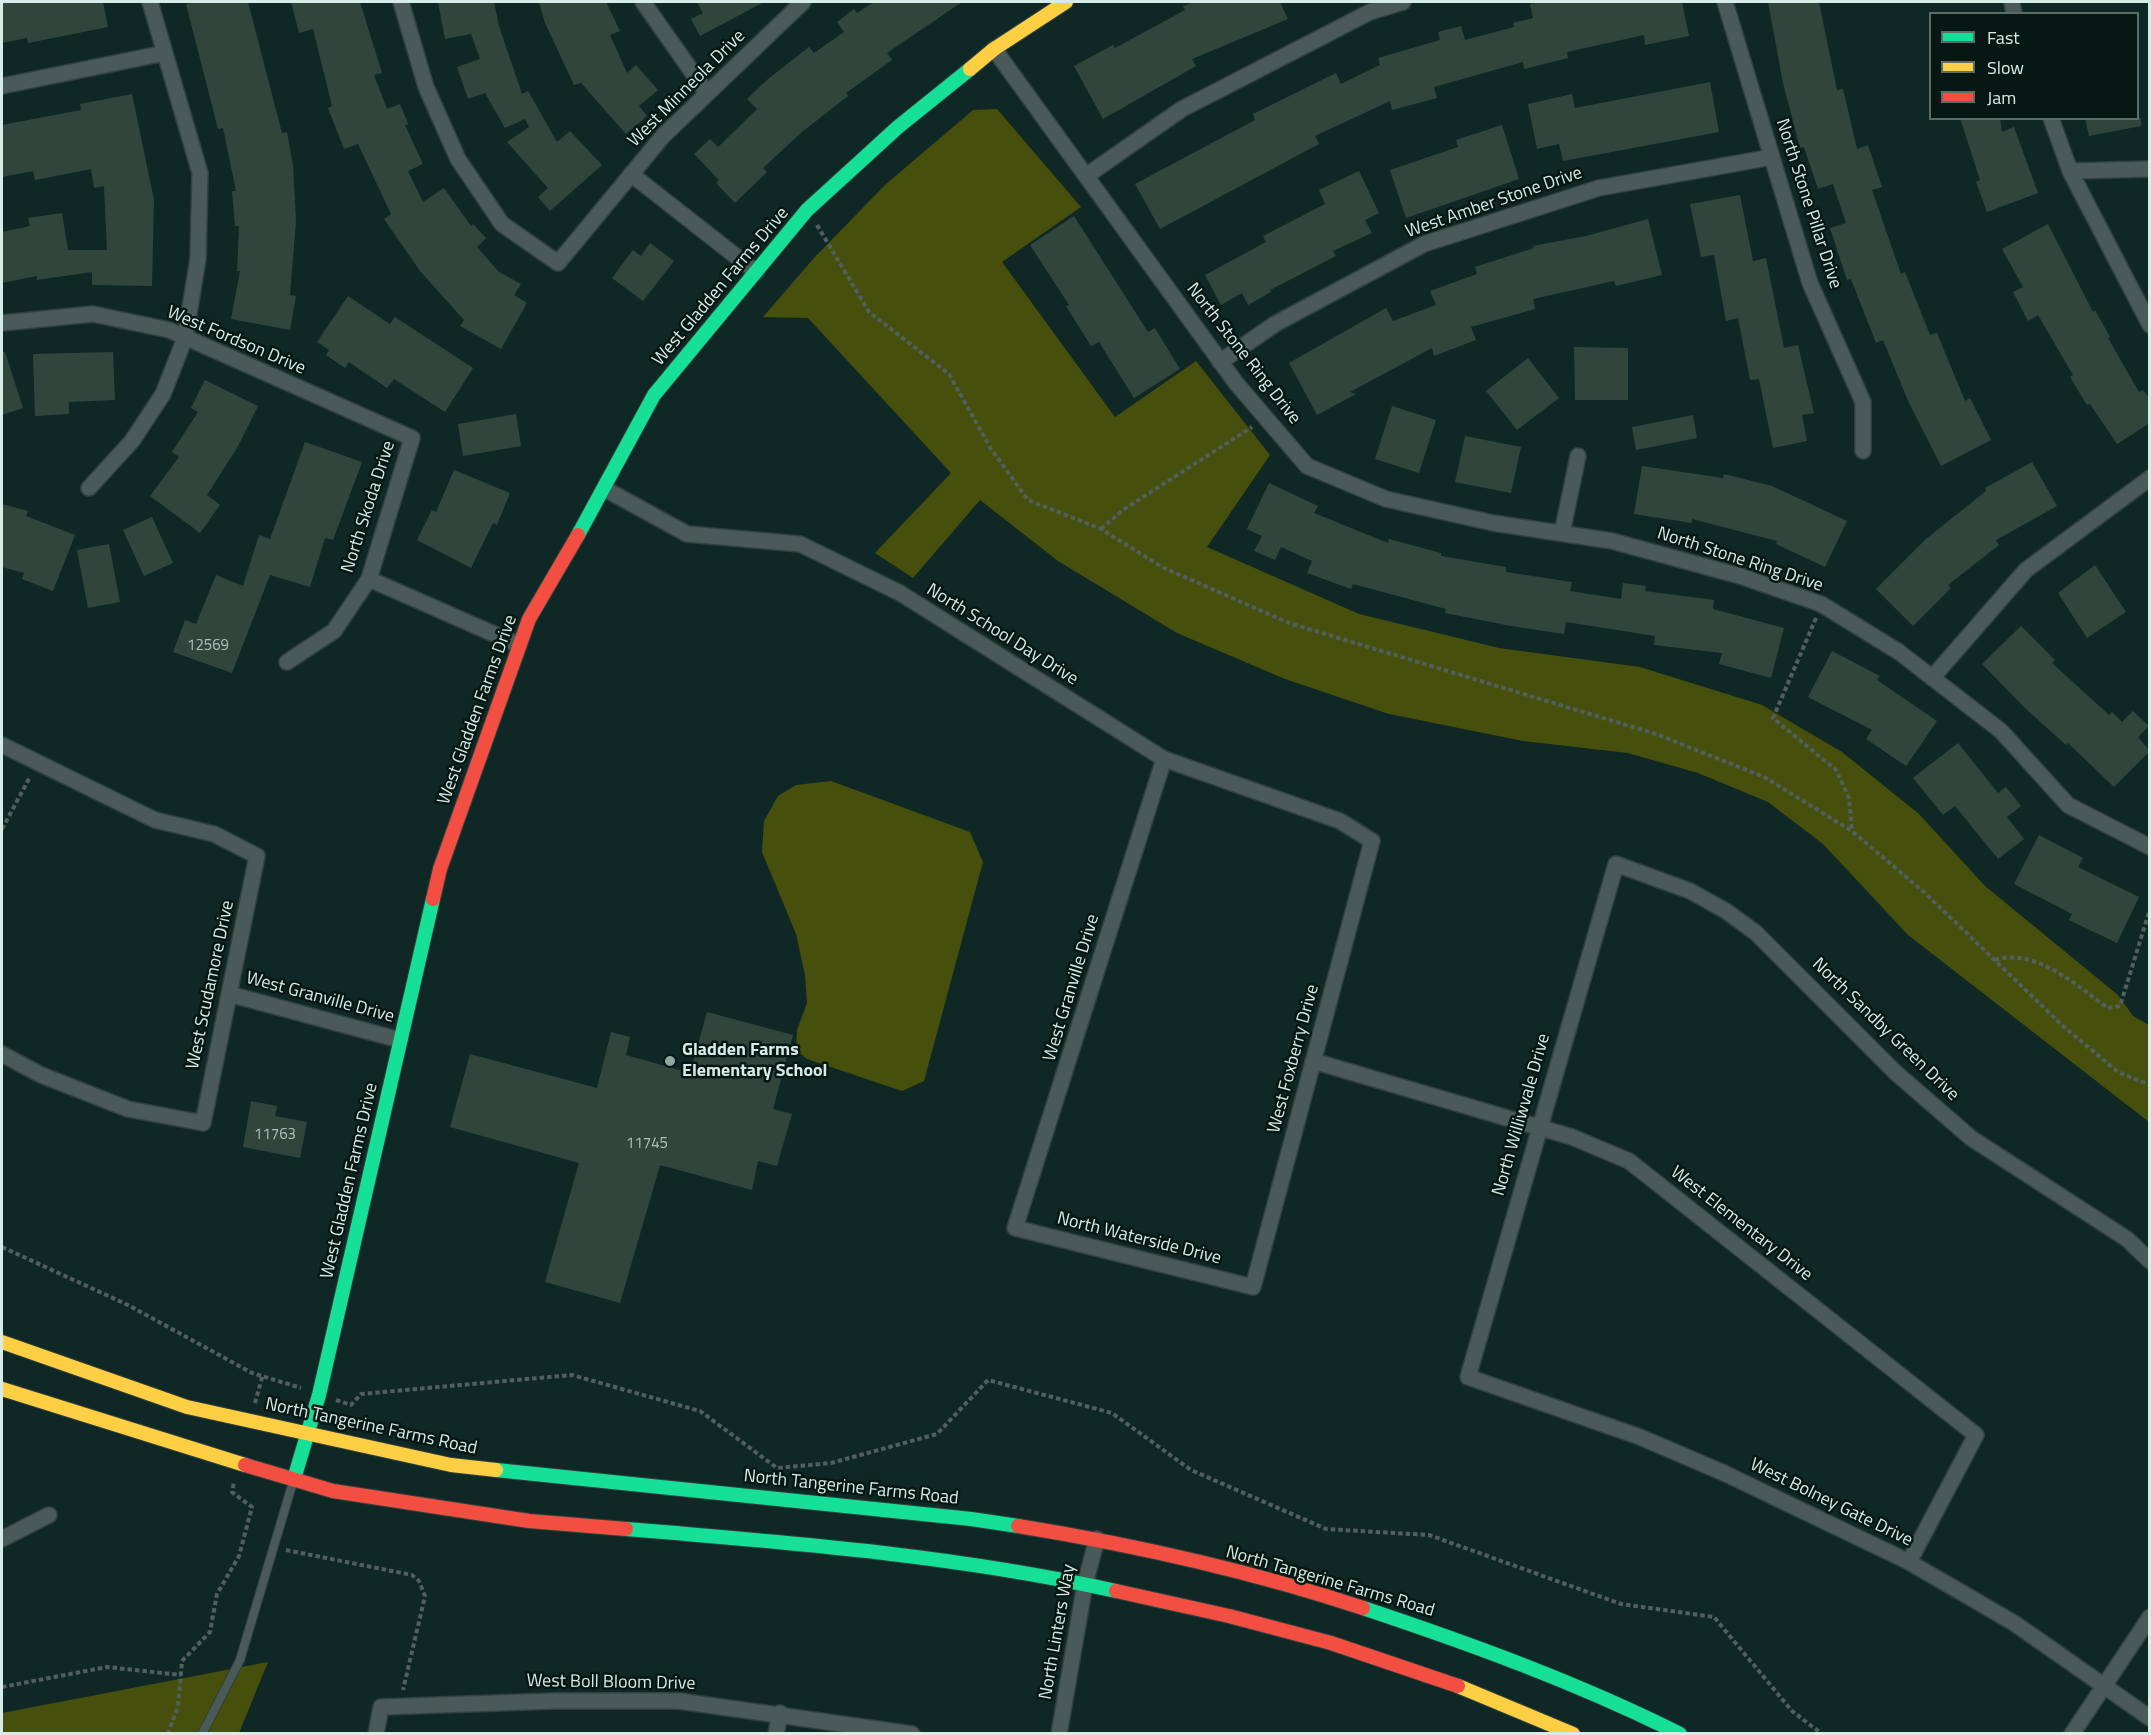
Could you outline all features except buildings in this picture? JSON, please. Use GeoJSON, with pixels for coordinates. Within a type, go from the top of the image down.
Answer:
{"type":"FeatureCollection","features":[{"type":"Feature","properties":{"kind":"main road","name":"West Gladden Farms Drive"},"geometry":{"type":"LineString","coordinates":[[294,1479],[319,1395],[440,869],[529,620],[605,489],[654,395],[807,210],[898,128],[994,50],[1066,2]]}},
{"type":"Feature","properties":{"kind":"main road","name":"North Tangerine Farms Road"},"geometry":{"type":"LineString","coordinates":[[2,1342],[187,1407],[451,1465],[889,1510],[1097,1539],[1235,1571],[1344,1602],[1461,1641],[1632,1710],[1680,1734]]}},
{"type":"Feature","properties":{"kind":"main road"},"geometry":{"type":"LineString","coordinates":[[2,1389],[179,1446],[333,1491],[529,1521],[834,1546],[970,1562],[1085,1584],[1229,1616],[1331,1643],[1459,1686],[1573,1734]]}},
{"type":"Feature","properties":{"kind":"street"},"geometry":{"type":"LineString","coordinates":[[89,488],[132,441],[163,394],[185,338],[198,259],[200,173],[150,2]]}},
{"type":"Feature","properties":{"kind":"street","name":"West Minneola Drive"},"geometry":{"type":"LineString","coordinates":[[401,2],[426,87],[458,159],[502,224],[558,263],[663,136],[803,2]]}},
{"type":"Feature","properties":{"kind":"street"},"geometry":{"type":"LineString","coordinates":[[643,2],[707,93]]}},
{"type":"Feature","properties":{"kind":"street"},"geometry":{"type":"LineString","coordinates":[[1086,176],[1182,109],[1370,12],[1403,2]]}},
{"type":"Feature","properties":{"kind":"street","name":"North Stone Pillar Drive"},"geometry":{"type":"LineString","coordinates":[[1725,2],[1810,284],[1863,402],[1863,451]]}},
{"type":"Feature","properties":{"kind":"street","name":"North Stone Ring Drive"},"geometry":{"type":"LineString","coordinates":[[994,50],[1220,362],[1306,466],[1386,499],[1493,523],[1623,544],[1740,576],[1821,604],[1899,652],[2001,731],[2068,805],[2139,844],[2150,847]]}},
{"type":"Feature","properties":{"kind":"street"},"geometry":{"type":"LineString","coordinates":[[2,86],[165,53]]}},
{"type":"Feature","properties":{"kind":"street"},"geometry":{"type":"LineString","coordinates":[[2051,120],[2070,171],[2150,325]]}},
{"type":"Feature","properties":{"kind":"street","name":"West Amber Stone Drive"},"geometry":{"type":"LineString","coordinates":[[1220,362],[1275,324],[1424,244],[1599,188],[1772,157]]}},
{"type":"Feature","properties":{"kind":"street"},"geometry":{"type":"LineString","coordinates":[[2070,171],[2150,169]]}},
{"type":"Feature","properties":{"kind":"street"},"geometry":{"type":"LineString","coordinates":[[631,174],[756,272]]}},
{"type":"Feature","properties":{"kind":"street","name":"West Fordson Drive"},"geometry":{"type":"LineString","coordinates":[[2,323],[93,314],[169,330],[412,438]]}},
{"type":"Feature","properties":{"kind":"street","name":"North Skoda Drive"},"geometry":{"type":"LineString","coordinates":[[287,663],[334,631],[369,579],[412,438]]}},
{"type":"Feature","properties":{"kind":"street"},"geometry":{"type":"LineString","coordinates":[[1562,533],[1578,456]]}},
{"type":"Feature","properties":{"kind":"street"},"geometry":{"type":"LineString","coordinates":[[1932,678],[2026,570],[2150,478]]}},
{"type":"Feature","properties":{"kind":"street","name":"North School Day Drive"},"geometry":{"type":"LineString","coordinates":[[605,489],[687,534],[800,544],[900,593],[1164,759],[1340,821],[1372,841]]}},
{"type":"Feature","properties":{"kind":"street"},"geometry":{"type":"LineString","coordinates":[[369,579],[519,645]]}},
{"type":"Feature","properties":{"kind":"street"},"geometry":{"type":"LineString","coordinates":[[2,745],[38,763]]}},
{"type":"Feature","properties":{"kind":"street","name":"West Granville Drive"},"geometry":{"type":"LineString","coordinates":[[1015,1228],[1164,759]]}},
{"type":"Feature","properties":{"kind":"street","name":"West Scudamore Drive"},"geometry":{"type":"LineString","coordinates":[[2,1054],[41,1075],[128,1109],[203,1123],[258,856],[214,834],[155,820],[38,763]]}},
{"type":"Feature","properties":{"kind":"street","name":"West Foxberry Drive"},"geometry":{"type":"LineString","coordinates":[[1253,1287],[1372,841]]}},
{"type":"Feature","properties":{"kind":"street","name":"North Williwvale Drive"},"geometry":{"type":"LineString","coordinates":[[1468,1377],[1616,864]]}},
{"type":"Feature","properties":{"kind":"street","name":"North Sandby Green Drive"},"geometry":{"type":"LineString","coordinates":[[1616,864],[1690,891],[1726,911],[1756,933],[1895,1072],[1971,1138],[2127,1239],[2150,1261]]}},
{"type":"Feature","properties":{"kind":"street","name":"West Granville Drive"},"geometry":{"type":"LineString","coordinates":[[229,994],[400,1040]]}},
{"type":"Feature","properties":{"kind":"street","name":"West Elementary Drive"},"geometry":{"type":"LineString","coordinates":[[1313,1061],[1539,1126],[1629,1161],[1976,1435],[1909,1562]]}},
{"type":"Feature","properties":{"kind":"street","name":"North Waterside Drive"},"geometry":{"type":"LineString","coordinates":[[1015,1228],[1253,1287]]}},
{"type":"Feature","properties":{"kind":"street","name":"West Bolney Gate Drive"},"geometry":{"type":"LineString","coordinates":[[1468,1377],[1640,1437],[1724,1473],[1909,1562],[2014,1623],[2150,1718]]}},
{"type":"Feature","properties":{"kind":"street"},"geometry":{"type":"LineString","coordinates":[[2,1539],[49,1515]]}},
{"type":"Feature","properties":{"kind":"street","name":"North Linters Way"},"geometry":{"type":"LineString","coordinates":[[1059,1734],[1085,1584],[1097,1539]]}},
{"type":"Feature","properties":{"kind":"street"},"geometry":{"type":"LineString","coordinates":[[2072,1734],[2150,1617]]}},
{"type":"Feature","properties":{"kind":"street","name":"West Boll Bloom Drive"},"geometry":{"type":"LineString","coordinates":[[376,1734],[381,1707],[554,1701],[680,1701],[780,1713],[912,1734]]}},
{"type":"Feature","properties":{"kind":"street"},"geometry":{"type":"LineString","coordinates":[[776,1734],[780,1713]]}},
{"type":"Feature","properties":{"kind":"lane"},"geometry":{"type":"LineString","coordinates":[[202,1734],[240,1660],[294,1479]]}},
{"type":"Feature","properties":{"kind":"path"},"geometry":{"type":"LineString","coordinates":[[807,210],[869,312],[949,374],[991,449],[1028,501],[1101,529],[1162,567],[1289,623],[1656,734],[1764,777],[1852,831],[1925,893],[2064,1027],[2118,1072],[2150,1085]]}},
{"type":"Feature","properties":{"kind":"path"},"geometry":{"type":"LineString","coordinates":[[1101,529],[1123,510],[1266,419]]}},
{"type":"Feature","properties":{"kind":"path"},"geometry":{"type":"LineString","coordinates":[[1821,604],[1773,718],[1836,770],[1849,798],[1852,831]]}},
{"type":"Feature","properties":{"kind":"path"},"geometry":{"type":"LineString","coordinates":[[2,829],[38,763]]}},
{"type":"Feature","properties":{"kind":"path"},"geometry":{"type":"LineString","coordinates":[[1995,960],[2010,955],[2031,960],[2067,980],[2108,1008],[2120,1006],[2150,909]]}},
{"type":"Feature","properties":{"kind":"path"},"geometry":{"type":"LineString","coordinates":[[2,1247],[128,1305],[252,1373],[351,1405],[361,1394],[572,1375],[700,1412],[777,1468],[831,1463],[937,1434],[988,1380],[1112,1413],[1191,1470],[1326,1529],[1429,1535],[1621,1604],[1714,1617],[1792,1711],[1822,1734]]}},
{"type":"Feature","properties":{"kind":"path"},"geometry":{"type":"LineString","coordinates":[[168,1734],[178,1707],[182,1661],[210,1632],[217,1594],[239,1556],[252,1507],[232,1492]]}},
{"type":"Feature","properties":{"kind":"path"},"geometry":{"type":"LineString","coordinates":[[274,1547],[412,1575],[418,1581],[425,1596],[399,1707]]}},
{"type":"Feature","properties":{"kind":"path"},"geometry":{"type":"LineString","coordinates":[[2,1687],[107,1667],[182,1675]]}},
{"type":"Feature","properties":{"kind":"green space"},"geometry":{"type":"Polygon","coordinates":[[[997,109],[1081,207],[1002,262],[1115,417],[1196,361],[1270,455],[1207,547],[1359,614],[1499,648],[1640,667],[1762,705],[1842,752],[1919,814],[1985,886],[2118,995],[2133,1016],[2149,1025],[2149,1122],[1908,935],[1823,844],[1768,802],[1698,773],[1628,753],[1523,741],[1389,714],[1285,679],[1177,633],[1058,561],[980,500],[913,578],[875,553],[951,473],[808,318],[763,317],[814,258],[885,185],[973,110],[997,109]]]}},
{"type":"Feature","properties":{"kind":"green space"},"geometry":{"type":"Polygon","coordinates":[[[831,781],[970,832],[983,862],[924,1081],[902,1091],[807,1059],[796,1050],[797,1030],[807,1003],[805,975],[796,934],[762,852],[764,821],[778,796],[796,785],[831,781]]]}},
{"type":"Feature","properties":{"kind":"green space"},"geometry":{"type":"Polygon","coordinates":[[[268,1662],[239,1733],[2,1734],[2,1713],[268,1662]]]}},
{"type":"Feature","properties":{"kind":"traffic: fast"},"geometry":{"type":"LineString","coordinates":[[578,535],[654,395],[807,210],[898,127],[970,69]]}},
{"type":"Feature","properties":{"kind":"traffic: fast"},"geometry":{"type":"LineString","coordinates":[[294,1479],[319,1395],[433,899]]}},
{"type":"Feature","properties":{"kind":"traffic: fast"},"geometry":{"type":"LineString","coordinates":[[496,1470],[971,1519],[1018,1526]]}},
{"type":"Feature","properties":{"kind":"traffic: fast"},"geometry":{"type":"LineString","coordinates":[[626,1529],[811,1545],[933,1559],[1116,1591]]}},
{"type":"Feature","properties":{"kind":"traffic: fast"},"geometry":{"type":"LineString","coordinates":[[1363,1608],[1524,1665],[1642,1715],[1680,1734]]}},
{"type":"Feature","properties":{"kind":"traffic: slow"},"geometry":{"type":"LineString","coordinates":[[970,69],[994,49],[1066,2]]}},
{"type":"Feature","properties":{"kind":"traffic: slow"},"geometry":{"type":"LineString","coordinates":[[2,1342],[187,1407],[451,1465],[496,1470]]}},
{"type":"Feature","properties":{"kind":"traffic: slow"},"geometry":{"type":"LineString","coordinates":[[2,1389],[245,1465]]}},
{"type":"Feature","properties":{"kind":"traffic: slow"},"geometry":{"type":"LineString","coordinates":[[1458,1686],[1573,1734]]}},
{"type":"Feature","properties":{"kind":"traffic: jam"},"geometry":{"type":"LineString","coordinates":[[433,899],[440,869],[529,619],[578,535]]}},
{"type":"Feature","properties":{"kind":"traffic: jam"},"geometry":{"type":"LineString","coordinates":[[245,1465],[333,1491],[529,1521],[626,1529]]}},
{"type":"Feature","properties":{"kind":"traffic: jam"},"geometry":{"type":"LineString","coordinates":[[1018,1526],[1192,1560],[1278,1582],[1363,1608]]}},
{"type":"Feature","properties":{"kind":"traffic: jam"},"geometry":{"type":"LineString","coordinates":[[1116,1591],[1229,1616],[1331,1643],[1458,1686]]}},
{"type":"Feature","properties":{"kind":"place","name":"Gladden Farms Elementary School"},"geometry":{"type":"Point","coordinates":[670,1061]}}]}
